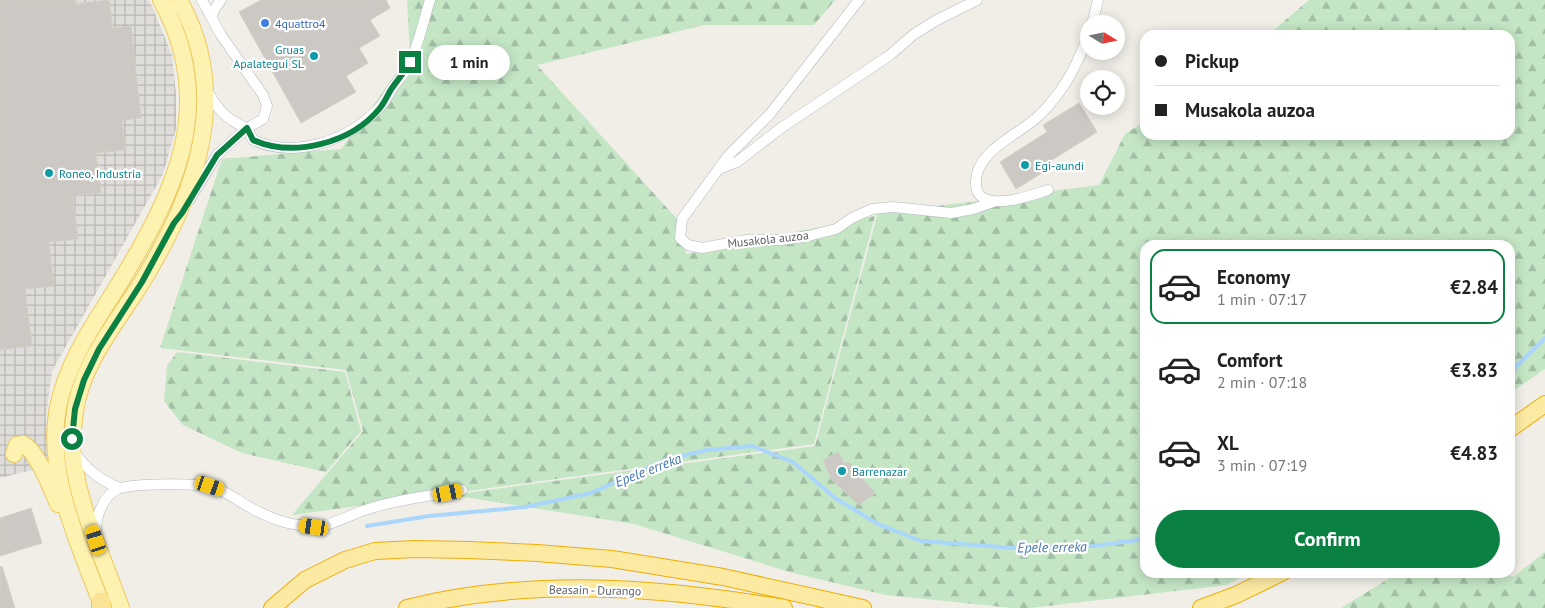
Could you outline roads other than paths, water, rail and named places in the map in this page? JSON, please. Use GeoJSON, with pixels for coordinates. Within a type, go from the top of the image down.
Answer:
{"type":"FeatureCollection","features":[{"type":"Feature","properties":{"kind":"highway"},"geometry":{"type":"LineString","coordinates":[[1515,425],[1545,404]]}},
{"type":"Feature","properties":{"kind":"highway"},"geometry":{"type":"LineString","coordinates":[[272,608],[305,580],[345,560],[375,551],[415,549],[518,552],[612,559],[723,576],[863,608]]}},
{"type":"Feature","properties":{"kind":"highway"},"geometry":{"type":"LineString","coordinates":[[1201,608],[1236,595],[1271,578]]}},
{"type":"Feature","properties":{"kind":"highway","name":"Beasain - Durango"},"geometry":{"type":"LineString","coordinates":[[407,608],[444,600],[501,592],[591,588],[691,594],[784,608]]}},
{"type":"Feature","properties":{"kind":"main road"},"geometry":{"type":"LineString","coordinates":[[102,606],[70,517],[59,480],[56,443],[58,408],[78,349],[145,241],[165,200],[185,140],[189,107],[187,74],[180,42],[161,0]]}},
{"type":"Feature","properties":{"kind":"main road"},"geometry":{"type":"LineString","coordinates":[[121,608],[96,540],[77,480],[73,450],[75,409],[84,380],[99,349],[142,282],[174,223],[193,176],[202,142],[206,108],[204,85],[196,38],[179,0]]}},
{"type":"Feature","properties":{"kind":"main road"},"geometry":{"type":"LineString","coordinates":[[14,454],[18,445],[28,446],[40,466],[88,569]]}},
{"type":"Feature","properties":{"kind":"street"},"geometry":{"type":"LineString","coordinates":[[174,223],[217,155],[247,128],[263,119],[267,106],[263,95],[221,35],[202,0]]}},
{"type":"Feature","properties":{"kind":"street"},"geometry":{"type":"LineString","coordinates":[[212,16],[221,0]]}},
{"type":"Feature","properties":{"kind":"street"},"geometry":{"type":"LineString","coordinates":[[204,85],[224,116],[236,124],[247,128],[253,140],[264,145],[290,148],[311,147],[352,132],[381,107],[392,88],[406,70],[430,0]]}},
{"type":"Feature","properties":{"kind":"street","name":"Musakola auzoa"},"geometry":{"type":"LineString","coordinates":[[858,0],[770,114],[728,156],[722,168],[682,219],[680,238],[688,245],[702,248],[746,240],[781,240],[836,229],[852,218],[872,209],[893,207],[951,213],[1017,199],[1048,190]]}},
{"type":"Feature","properties":{"kind":"street","name":"Musakola auzoa"},"geometry":{"type":"LineString","coordinates":[[722,168],[736,162],[782,128],[890,55],[913,35],[934,21],[976,0]]}},
{"type":"Feature","properties":{"kind":"street"},"geometry":{"type":"LineString","coordinates":[[1094,15],[1098,0]]}},
{"type":"Feature","properties":{"kind":"street"},"geometry":{"type":"LineString","coordinates":[[996,202],[982,198],[977,192],[976,174],[980,165],[993,150],[1036,119],[1054,100],[1080,56]]}},
{"type":"Feature","properties":{"kind":"street"},"geometry":{"type":"LineString","coordinates":[[73,450],[90,471],[100,479],[120,488],[196,484],[228,493],[252,508],[283,523],[314,527],[394,502],[462,490]]}},
{"type":"Feature","properties":{"kind":"street"},"geometry":{"type":"LineString","coordinates":[[96,540],[95,529],[106,499],[120,488]]}},
{"type":"Feature","properties":{"kind":"waterway","name":"Epele erreka"},"geometry":{"type":"LineString","coordinates":[[1515,368],[1545,338]]}},
{"type":"Feature","properties":{"kind":"waterway","name":"Epele erreka"},"geometry":{"type":"LineString","coordinates":[[367,526],[429,516],[525,507],[591,493],[665,460],[707,450],[752,446],[793,462],[835,498],[878,524],[921,541],[1014,548],[1094,546],[1140,540]]}},
{"type":"Feature","properties":{"kind":"place","name":"4quattro4"},"geometry":{"type":"Point","coordinates":[265,23]}},
{"type":"Feature","properties":{"kind":"place","name":"Gruas Apalategui SL"},"geometry":{"type":"Point","coordinates":[314,56]}},
{"type":"Feature","properties":{"kind":"place","name":"Egi-aundi"},"geometry":{"type":"Point","coordinates":[1025,165]}},
{"type":"Feature","properties":{"kind":"place","name":"Roneo, Industria"},"geometry":{"type":"Point","coordinates":[49,173]}},
{"type":"Feature","properties":{"kind":"place","name":"Barrenazar"},"geometry":{"type":"Point","coordinates":[842,471]}}]}
